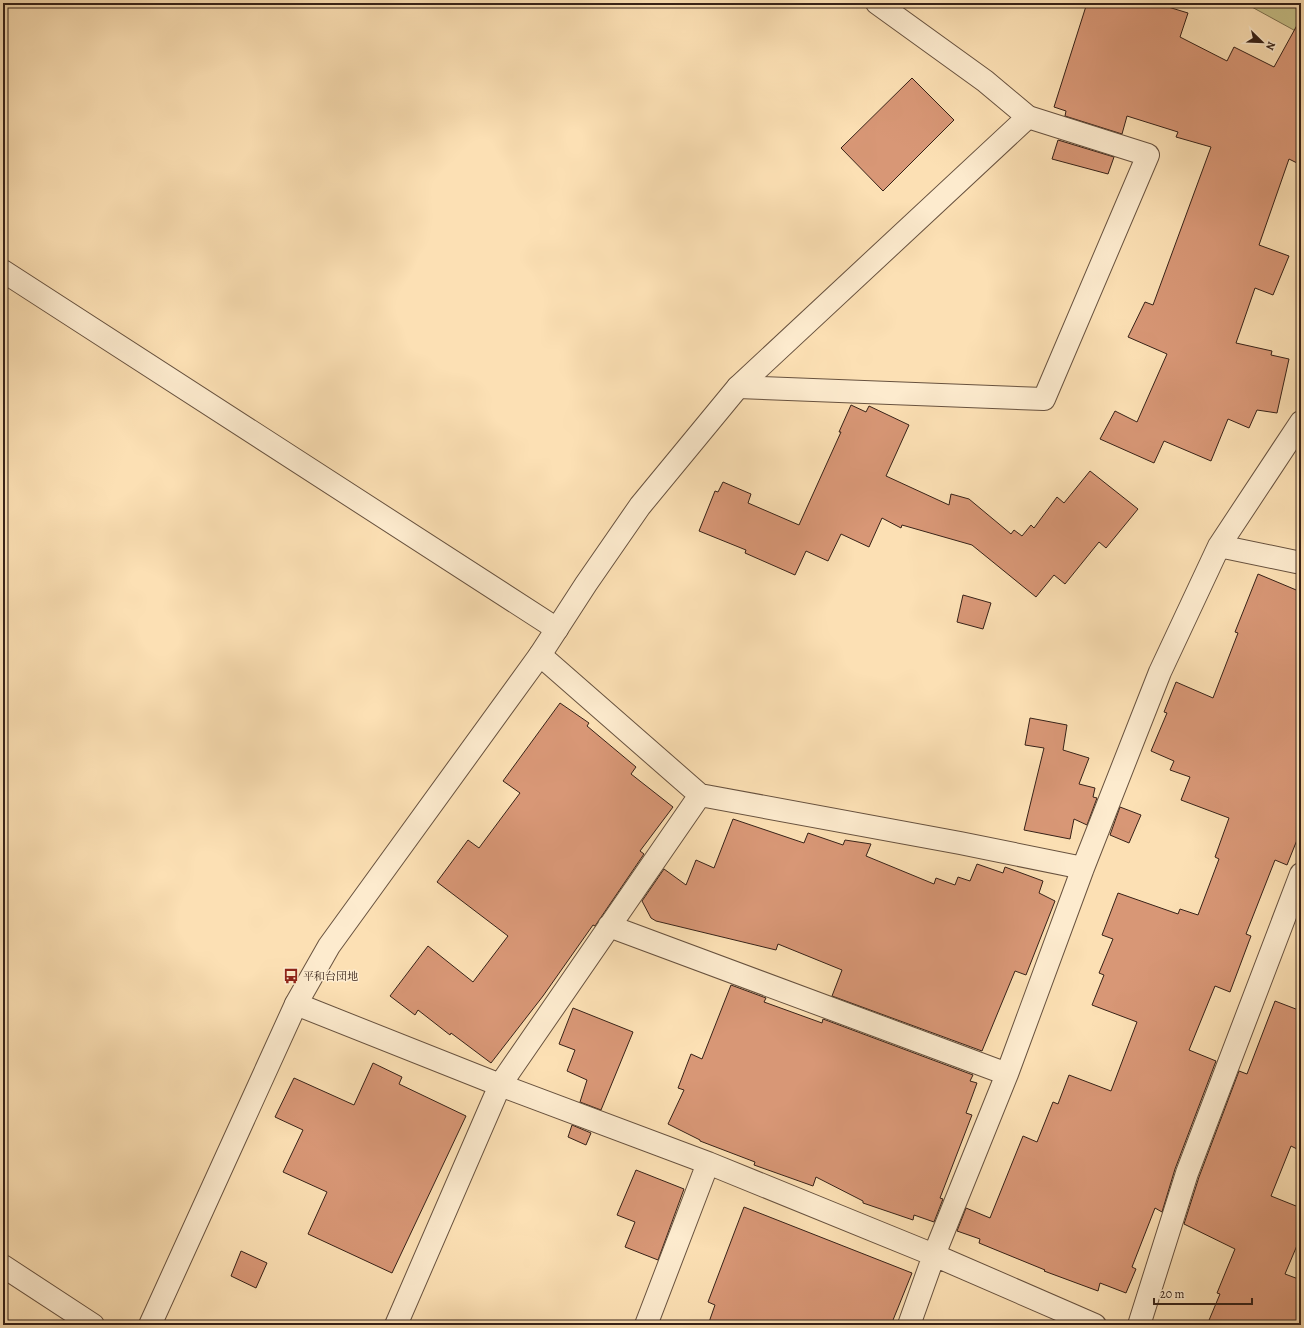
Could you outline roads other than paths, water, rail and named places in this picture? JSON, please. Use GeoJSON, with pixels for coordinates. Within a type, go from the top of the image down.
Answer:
{"type":"FeatureCollection","features":[{"type":"Feature","properties":{"kind":"street"},"geometry":{"type":"LineString","coordinates":[[738,387],[1044,400],[1148,155],[1028,117],[985,81],[877,3]]}},
{"type":"Feature","properties":{"kind":"street"},"geometry":{"type":"LineString","coordinates":[[150,1325],[296,1004],[329,946],[540,655],[640,506],[738,387],[1028,117]]}},
{"type":"Feature","properties":{"kind":"street"},"geometry":{"type":"LineString","coordinates":[[3,271],[557,629]]}},
{"type":"Feature","properties":{"kind":"street"},"geometry":{"type":"LineString","coordinates":[[909,1325],[934,1255],[1007,1074],[1083,868],[1160,672],[1220,546],[1301,422]]}},
{"type":"Feature","properties":{"kind":"street"},"geometry":{"type":"LineString","coordinates":[[1220,546],[1301,563]]}},
{"type":"Feature","properties":{"kind":"street"},"geometry":{"type":"LineString","coordinates":[[540,655],[700,795],[960,843],[1083,868]]}},
{"type":"Feature","properties":{"kind":"street"},"geometry":{"type":"LineString","coordinates":[[396,1325],[500,1086],[700,795]]}},
{"type":"Feature","properties":{"kind":"street"},"geometry":{"type":"LineString","coordinates":[[1139,1325],[1187,1173],[1301,874]]}},
{"type":"Feature","properties":{"kind":"street"},"geometry":{"type":"LineString","coordinates":[[609,926],[1007,1074]]}},
{"type":"Feature","properties":{"kind":"street"},"geometry":{"type":"LineString","coordinates":[[296,1004],[500,1086],[708,1163],[934,1255],[1095,1325]]}},
{"type":"Feature","properties":{"kind":"street"},"geometry":{"type":"LineString","coordinates":[[646,1325],[708,1163]]}},
{"type":"Feature","properties":{"kind":"street"},"geometry":{"type":"LineString","coordinates":[[3,1266],[93,1325]]}},
{"type":"Feature","properties":{"kind":"place","name":"平和台団地"},"geometry":{"type":"Point","coordinates":[291,976]}}]}
